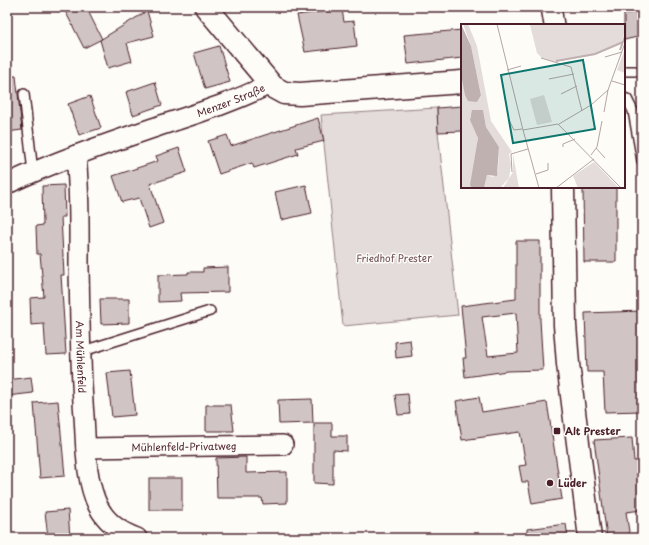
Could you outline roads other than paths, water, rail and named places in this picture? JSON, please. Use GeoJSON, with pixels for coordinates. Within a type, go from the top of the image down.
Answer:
{"type":"FeatureCollection","features":[{"type":"Feature","properties":{"kind":"main road"},"geometry":{"type":"LineString","coordinates":[[206,7],[270,84]]}},
{"type":"Feature","properties":{"kind":"main road","name":"Menzer Straße"},"geometry":{"type":"LineString","coordinates":[[270,84],[280,92],[300,94],[461,82]]}},
{"type":"Feature","properties":{"kind":"main road"},"geometry":{"type":"LineString","coordinates":[[563,188],[566,333],[572,402],[590,538]]}},
{"type":"Feature","properties":{"kind":"street"},"geometry":{"type":"LineString","coordinates":[[551,7],[554,24]]}},
{"type":"Feature","properties":{"kind":"street","name":"Menzer Straße"},"geometry":{"type":"LineString","coordinates":[[7,184],[76,155],[238,100],[270,84]]}},
{"type":"Feature","properties":{"kind":"street","name":"Am Mühlenfeld"},"geometry":{"type":"LineString","coordinates":[[76,155],[79,194],[80,352],[86,448],[91,487],[100,510],[115,527],[137,538]]}},
{"type":"Feature","properties":{"kind":"street","name":"Mühlenfeld-Privatweg"},"geometry":{"type":"LineString","coordinates":[[86,448],[283,445]]}},
{"type":"Feature","properties":{"kind":"lane"},"geometry":{"type":"LineString","coordinates":[[625,71],[635,70]]}},
{"type":"Feature","properties":{"kind":"lane"},"geometry":{"type":"LineString","coordinates":[[24,94],[33,172]]}},
{"type":"Feature","properties":{"kind":"lane"},"geometry":{"type":"LineString","coordinates":[[625,98],[628,98],[633,111],[642,162]]}},
{"type":"Feature","properties":{"kind":"lane"},"geometry":{"type":"LineString","coordinates":[[633,111],[642,115]]}},
{"type":"Feature","properties":{"kind":"lane"},"geometry":{"type":"LineString","coordinates":[[80,352],[210,311]]}},
{"type":"Feature","properties":{"kind":"place","name":"Alt Prester"},"geometry":{"type":"Point","coordinates":[557,431]}},
{"type":"Feature","properties":{"kind":"place","name":"Lüder"},"geometry":{"type":"Point","coordinates":[550,483]}},
{"type":"Feature","properties":{"kind":"park label","name":"Friedhof Prester"},"geometry":{"type":"Point","coordinates":[394,258]}}]}
